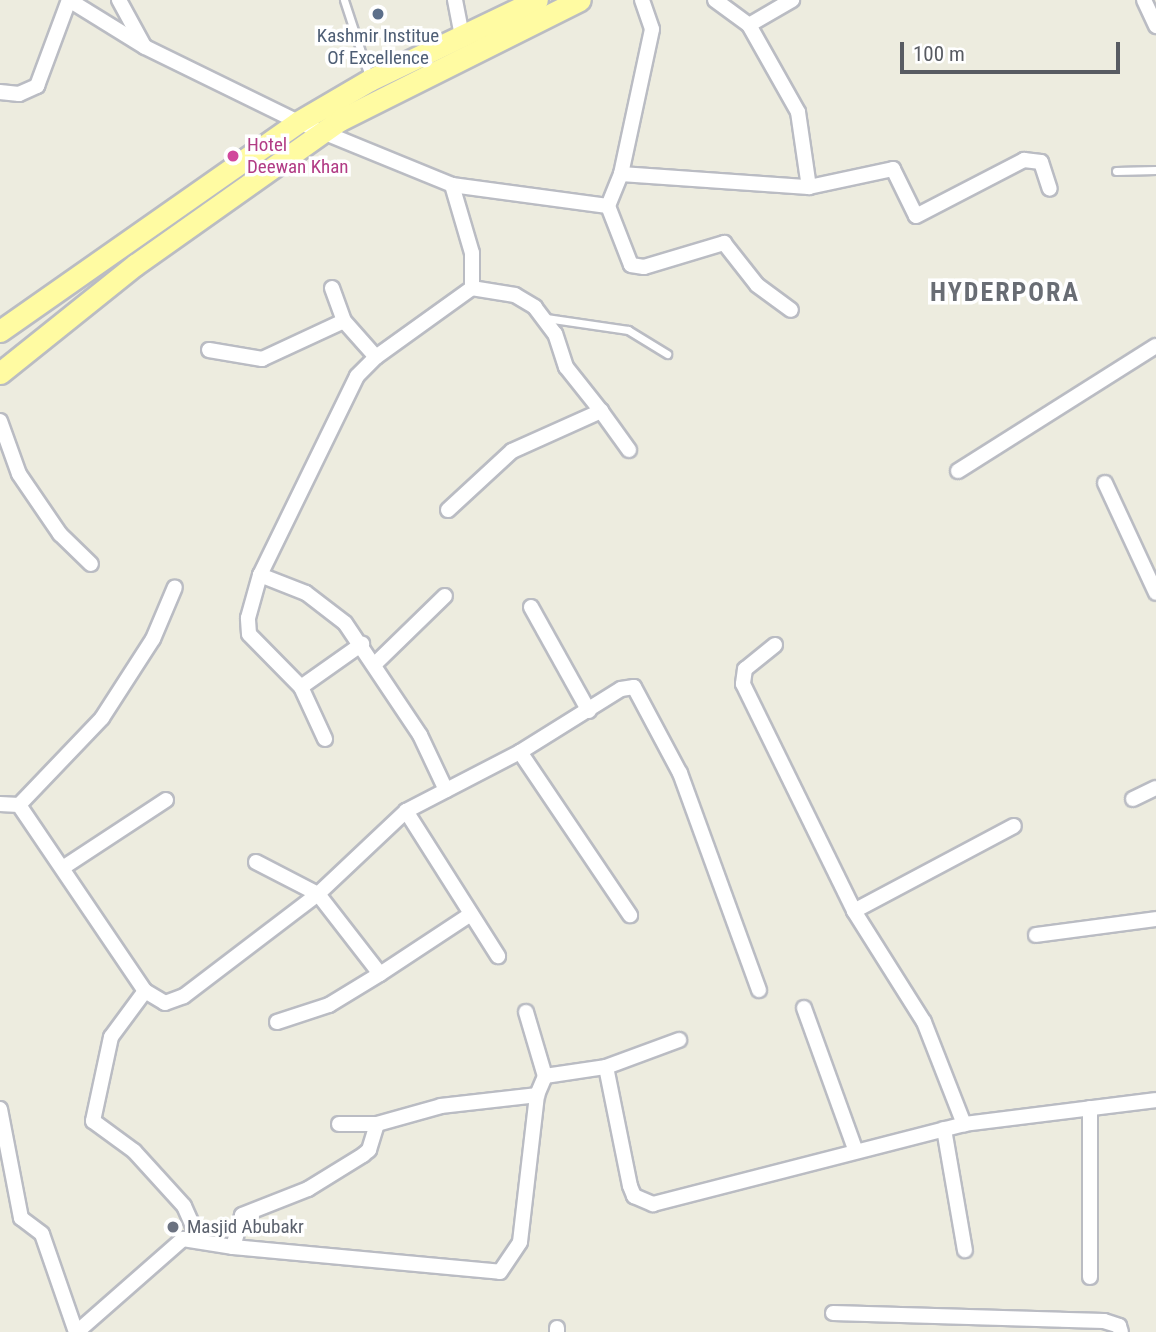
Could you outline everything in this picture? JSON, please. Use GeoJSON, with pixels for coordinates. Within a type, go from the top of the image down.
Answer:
{"type":"FeatureCollection","features":[{"type":"Feature","properties":{"kind":"main road"},"geometry":{"type":"LineString","coordinates":[[0,331],[298,122],[370,80],[537,0]]}},
{"type":"Feature","properties":{"kind":"main road"},"geometry":{"type":"LineString","coordinates":[[0,373],[135,265],[324,131],[580,0]]}},
{"type":"Feature","properties":{"kind":"street"},"geometry":{"type":"LineString","coordinates":[[0,92],[28,93],[37,86],[69,0],[145,47],[298,122],[452,185],[608,206]]}},
{"type":"Feature","properties":{"kind":"street"},"geometry":{"type":"LineString","coordinates":[[119,0],[145,47]]}},
{"type":"Feature","properties":{"kind":"street"},"geometry":{"type":"LineString","coordinates":[[455,0],[462,35]]}},
{"type":"Feature","properties":{"kind":"street"},"geometry":{"type":"LineString","coordinates":[[642,0],[652,29],[621,174],[608,206],[631,265],[644,267],[724,243],[757,285],[790,310]]}},
{"type":"Feature","properties":{"kind":"street"},"geometry":{"type":"LineString","coordinates":[[715,0],[749,25],[798,112],[809,187]]}},
{"type":"Feature","properties":{"kind":"street"},"geometry":{"type":"LineString","coordinates":[[749,25],[792,0]]}},
{"type":"Feature","properties":{"kind":"street"},"geometry":{"type":"LineString","coordinates":[[1144,0],[1156,26]]}},
{"type":"Feature","properties":{"kind":"street"},"geometry":{"type":"LineString","coordinates":[[621,174],[809,187],[893,169],[916,216],[1024,160],[1041,162],[1050,189]]}},
{"type":"Feature","properties":{"kind":"street"},"geometry":{"type":"LineString","coordinates":[[452,185],[472,253],[472,288]]}},
{"type":"Feature","properties":{"kind":"street"},"geometry":{"type":"LineString","coordinates":[[332,288],[344,321],[376,357]]}},
{"type":"Feature","properties":{"kind":"street"},"geometry":{"type":"LineString","coordinates":[[325,739],[300,687],[249,634],[248,618],[260,575],[357,376],[376,357],[472,288],[525,299],[546,318],[566,368],[629,450]]}},
{"type":"Feature","properties":{"kind":"street"},"geometry":{"type":"LineString","coordinates":[[209,350],[262,359],[344,321]]}},
{"type":"Feature","properties":{"kind":"street"},"geometry":{"type":"LineString","coordinates":[[958,471],[1156,345]]}},
{"type":"Feature","properties":{"kind":"street"},"geometry":{"type":"LineString","coordinates":[[447,510],[512,451],[601,411]]}},
{"type":"Feature","properties":{"kind":"street"},"geometry":{"type":"LineString","coordinates":[[0,422],[19,474],[60,534],[91,564]]}},
{"type":"Feature","properties":{"kind":"street"},"geometry":{"type":"LineString","coordinates":[[1105,483],[1156,593]]}},
{"type":"Feature","properties":{"kind":"street"},"geometry":{"type":"LineString","coordinates":[[260,575],[317,600],[362,644],[420,735],[446,790]]}},
{"type":"Feature","properties":{"kind":"street"},"geometry":{"type":"LineString","coordinates":[[19,805],[121,693],[153,639],[175,587]]}},
{"type":"Feature","properties":{"kind":"street"},"geometry":{"type":"LineString","coordinates":[[376,663],[444,596]]}},
{"type":"Feature","properties":{"kind":"street"},"geometry":{"type":"LineString","coordinates":[[531,607],[589,711]]}},
{"type":"Feature","properties":{"kind":"street"},"geometry":{"type":"LineString","coordinates":[[300,687],[362,644]]}},
{"type":"Feature","properties":{"kind":"street"},"geometry":{"type":"LineString","coordinates":[[775,645],[745,669],[743,684],[854,911],[924,1022],[964,1124]]}},
{"type":"Feature","properties":{"kind":"street"},"geometry":{"type":"LineString","coordinates":[[19,805],[64,867],[145,991],[165,1003],[184,996],[318,894],[406,811],[520,752],[621,689],[634,687],[640,692],[680,773],[759,990]]}},
{"type":"Feature","properties":{"kind":"street"},"geometry":{"type":"LineString","coordinates":[[520,752],[630,915]]}},
{"type":"Feature","properties":{"kind":"street"},"geometry":{"type":"LineString","coordinates":[[1133,799],[1156,789]]}},
{"type":"Feature","properties":{"kind":"street"},"geometry":{"type":"LineString","coordinates":[[64,867],[166,800]]}},
{"type":"Feature","properties":{"kind":"street"},"geometry":{"type":"LineString","coordinates":[[0,804],[19,805]]}},
{"type":"Feature","properties":{"kind":"street"},"geometry":{"type":"LineString","coordinates":[[406,811],[498,956]]}},
{"type":"Feature","properties":{"kind":"street"},"geometry":{"type":"LineString","coordinates":[[854,911],[1014,826]]}},
{"type":"Feature","properties":{"kind":"street"},"geometry":{"type":"LineString","coordinates":[[257,862],[318,894],[380,974]]}},
{"type":"Feature","properties":{"kind":"street"},"geometry":{"type":"LineString","coordinates":[[277,1021],[329,1005],[471,914]]}},
{"type":"Feature","properties":{"kind":"street"},"geometry":{"type":"LineString","coordinates":[[1036,935],[1156,919]]}},
{"type":"Feature","properties":{"kind":"street"},"geometry":{"type":"LineString","coordinates":[[145,991],[111,1037],[93,1121],[134,1151],[184,1206],[199,1240]]}},
{"type":"Feature","properties":{"kind":"street"},"geometry":{"type":"LineString","coordinates":[[804,1008],[855,1149]]}},
{"type":"Feature","properties":{"kind":"street"},"geometry":{"type":"LineString","coordinates":[[0,1109],[21,1218],[42,1234],[55,1283],[66,1297],[77,1332],[177,1241],[199,1240],[233,1247],[500,1272],[520,1242],[537,1095],[545,1076],[526,1012]]}},
{"type":"Feature","properties":{"kind":"street"},"geometry":{"type":"LineString","coordinates":[[545,1076],[606,1068],[679,1040]]}},
{"type":"Feature","properties":{"kind":"street"},"geometry":{"type":"LineString","coordinates":[[606,1068],[630,1185],[643,1203],[653,1205],[855,1149],[964,1124],[1156,1100]]}},
{"type":"Feature","properties":{"kind":"street"},"geometry":{"type":"LineString","coordinates":[[339,1125],[377,1124],[441,1106],[537,1095]]}},
{"type":"Feature","properties":{"kind":"street"},"geometry":{"type":"LineString","coordinates":[[1090,1108],[1090,1278]]}},
{"type":"Feature","properties":{"kind":"street"},"geometry":{"type":"LineString","coordinates":[[233,1247],[242,1215],[308,1189],[363,1155],[369,1150],[377,1124]]}},
{"type":"Feature","properties":{"kind":"street"},"geometry":{"type":"LineString","coordinates":[[944,1129],[965,1250]]}},
{"type":"Feature","properties":{"kind":"street"},"geometry":{"type":"LineString","coordinates":[[833,1313],[1104,1321],[1119,1326],[1121,1332]]}},
{"type":"Feature","properties":{"kind":"lane"},"geometry":{"type":"LineString","coordinates":[[344,0],[370,80]]}},
{"type":"Feature","properties":{"kind":"lane"},"geometry":{"type":"LineString","coordinates":[[1116,171],[1156,170]]}},
{"type":"Feature","properties":{"kind":"lane"},"geometry":{"type":"LineString","coordinates":[[546,318],[628,330],[667,354]]}},
{"type":"Feature","properties":{"kind":"place","name":"Kashmir Institue Of Excellence"},"geometry":{"type":"Point","coordinates":[378,14]}},
{"type":"Feature","properties":{"kind":"place","name":"Hotel Deewan Khan"},"geometry":{"type":"Point","coordinates":[233,156]}},
{"type":"Feature","properties":{"kind":"place","name":"Masjid Abubakr"},"geometry":{"type":"Point","coordinates":[173,1227]}},
{"type":"Feature","properties":{"kind":"district","name":"HYDERPORA"},"geometry":{"type":"Point","coordinates":[1005,293]}}]}
